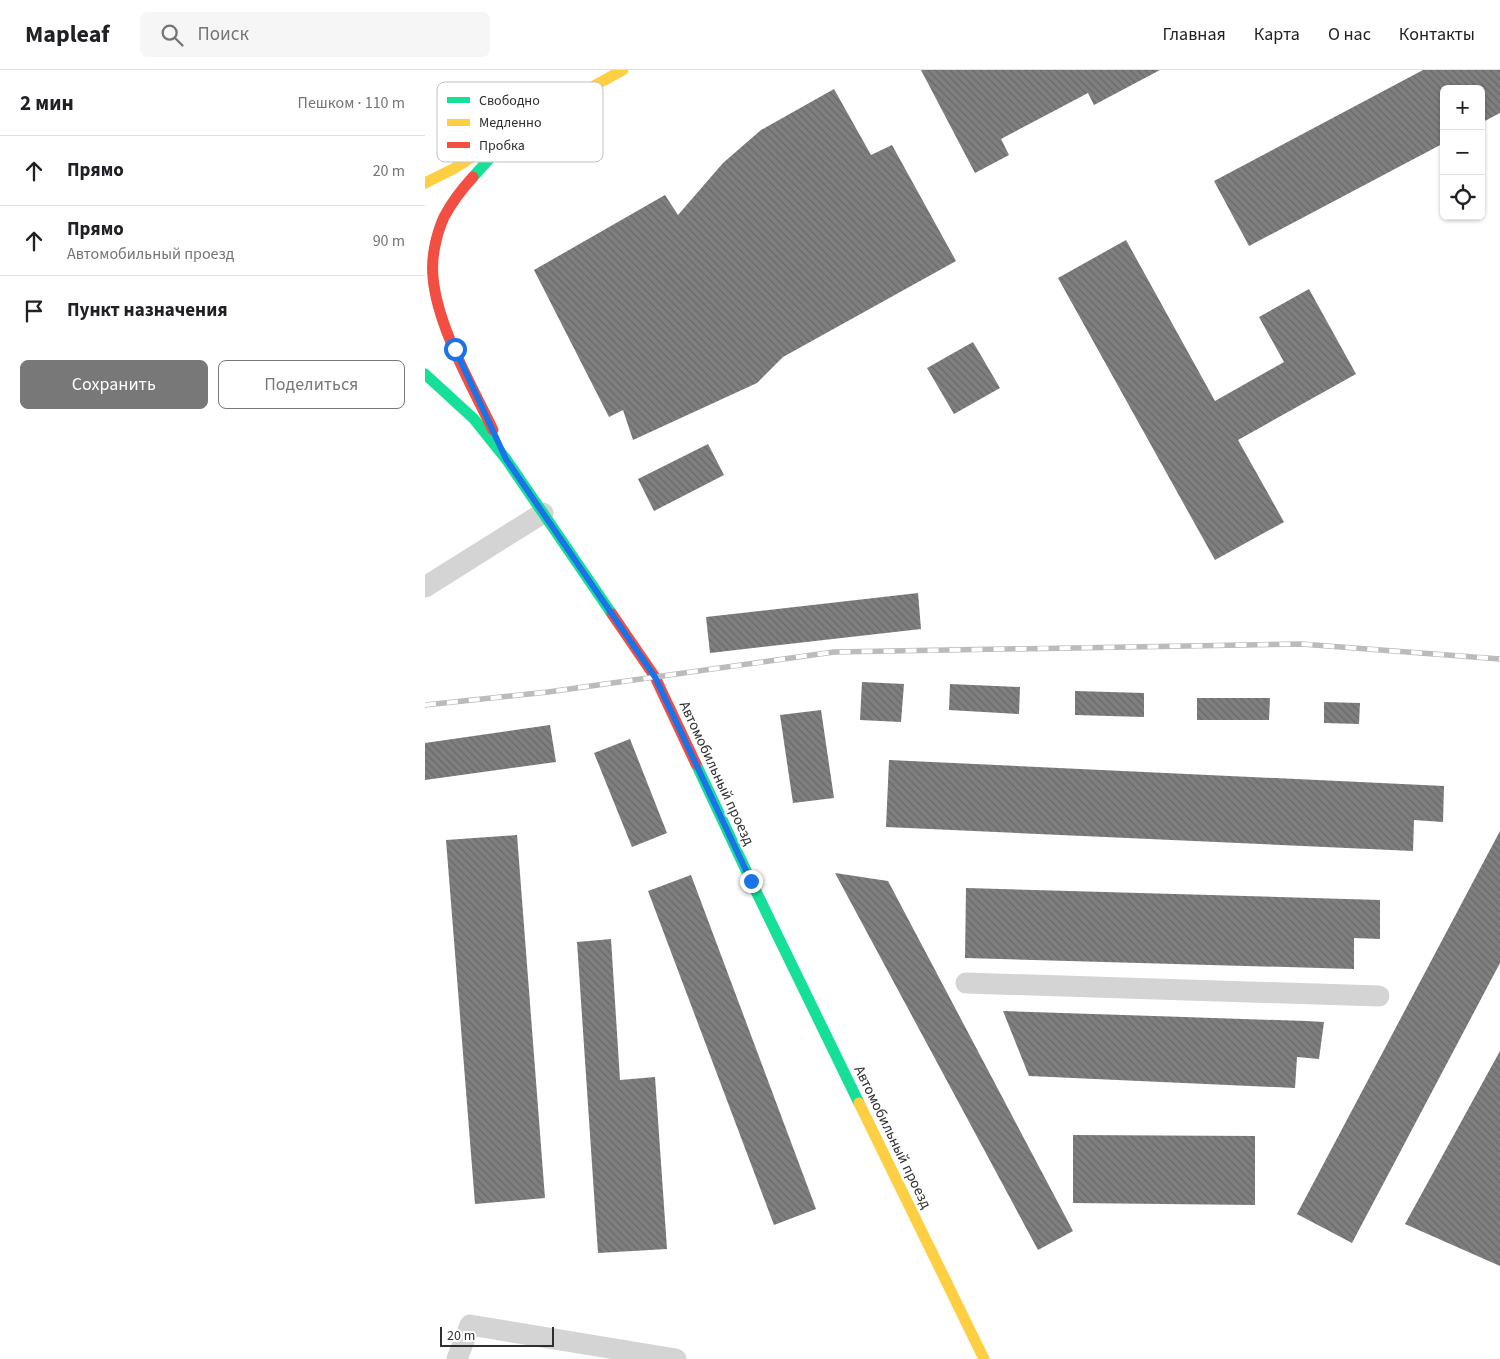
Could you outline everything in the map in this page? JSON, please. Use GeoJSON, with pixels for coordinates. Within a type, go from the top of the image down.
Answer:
{"type":"FeatureCollection","features":[{"type":"Feature","properties":{"kind":"main road"},"geometry":{"type":"LineString","coordinates":[[601,82],[623,70]]}},
{"type":"Feature","properties":{"kind":"main road"},"geometry":{"type":"LineString","coordinates":[[425,183],[464,162]]}},
{"type":"Feature","properties":{"kind":"main road"},"geometry":{"type":"LineString","coordinates":[[487,162],[462,191],[445,217],[435,244],[433,277],[441,313],[455,349],[506,459]]}},
{"type":"Feature","properties":{"kind":"main road","name":"Автомобильный проезд"},"geometry":{"type":"LineString","coordinates":[[425,374],[474,419],[506,459],[655,677],[751,881],[984,1359]]}},
{"type":"Feature","properties":{"kind":"lane"},"geometry":{"type":"LineString","coordinates":[[425,587],[543,513]]}},
{"type":"Feature","properties":{"kind":"lane"},"geometry":{"type":"LineString","coordinates":[[966,984],[1379,996]]}},
{"type":"Feature","properties":{"kind":"lane"},"geometry":{"type":"LineString","coordinates":[[457,1359],[470,1325],[677,1359]]}},
{"type":"Feature","properties":{"kind":"building"},"geometry":{"type":"Polygon","coordinates":[[[921,70],[1160,70],[1094,105],[1088,93],[1001,139],[1009,155],[975,173],[921,70]]]}},
{"type":"Feature","properties":{"kind":"building"},"geometry":{"type":"Polygon","coordinates":[[[1423,70],[1500,70],[1500,113],[1485,121],[1485,85],[1440,85],[1440,145],[1249,246],[1214,181],[1423,70]]]}},
{"type":"Feature","properties":{"kind":"building"},"geometry":{"type":"Polygon","coordinates":[[[834,89],[871,155],[892,145],[956,261],[783,357],[757,383],[633,440],[623,410],[609,417],[534,270],[665,195],[678,215],[723,163],[761,130],[834,89]]]}},
{"type":"Feature","properties":{"kind":"building"},"geometry":{"type":"Polygon","coordinates":[[[1126,240],[1215,401],[1284,362],[1259,317],[1309,289],[1356,374],[1238,440],[1284,522],[1215,560],[1058,278],[1126,240]]]}},
{"type":"Feature","properties":{"kind":"building"},"geometry":{"type":"Polygon","coordinates":[[[973,342],[1000,388],[954,414],[927,368],[973,342]]]}},
{"type":"Feature","properties":{"kind":"building"},"geometry":{"type":"Polygon","coordinates":[[[708,444],[724,475],[654,511],[638,479],[708,444]]]}},
{"type":"Feature","properties":{"kind":"building"},"geometry":{"type":"Polygon","coordinates":[[[918,593],[921,629],[710,653],[706,617],[918,593]]]}},
{"type":"Feature","properties":{"kind":"building"},"geometry":{"type":"Polygon","coordinates":[[[862,682],[904,684],[901,722],[860,720],[862,682]]]}},
{"type":"Feature","properties":{"kind":"building"},"geometry":{"type":"Polygon","coordinates":[[[950,684],[1020,687],[1019,714],[949,710],[950,684]]]}},
{"type":"Feature","properties":{"kind":"building"},"geometry":{"type":"Polygon","coordinates":[[[1075,691],[1144,693],[1144,717],[1075,715],[1075,691]]]}},
{"type":"Feature","properties":{"kind":"building"},"geometry":{"type":"Polygon","coordinates":[[[1197,698],[1270,698],[1269,720],[1197,720],[1197,698]]]}},
{"type":"Feature","properties":{"kind":"building"},"geometry":{"type":"Polygon","coordinates":[[[1324,702],[1360,703],[1359,724],[1324,723],[1324,702]]]}},
{"type":"Feature","properties":{"kind":"building"},"geometry":{"type":"Polygon","coordinates":[[[821,710],[834,798],[793,803],[780,715],[821,710]]]}},
{"type":"Feature","properties":{"kind":"building"},"geometry":{"type":"Polygon","coordinates":[[[550,725],[556,762],[425,780],[425,743],[550,725]]]}},
{"type":"Feature","properties":{"kind":"building"},"geometry":{"type":"Polygon","coordinates":[[[630,739],[667,833],[632,847],[594,753],[630,739]]]}},
{"type":"Feature","properties":{"kind":"building"},"geometry":{"type":"Polygon","coordinates":[[[889,760],[1444,786],[1443,822],[1414,820],[1413,851],[886,827],[889,760]]]}},
{"type":"Feature","properties":{"kind":"building"},"geometry":{"type":"Polygon","coordinates":[[[1500,831],[1500,963],[1352,1243],[1297,1214],[1500,831]]]}},
{"type":"Feature","properties":{"kind":"building"},"geometry":{"type":"Polygon","coordinates":[[[517,835],[545,1198],[475,1204],[446,840],[517,835]]]}},
{"type":"Feature","properties":{"kind":"building"},"geometry":{"type":"Polygon","coordinates":[[[835,873],[888,881],[1073,1231],[1038,1250],[835,873]]]}},
{"type":"Feature","properties":{"kind":"building"},"geometry":{"type":"Polygon","coordinates":[[[691,875],[816,1209],[774,1225],[648,891],[691,875]]]}},
{"type":"Feature","properties":{"kind":"building"},"geometry":{"type":"Polygon","coordinates":[[[966,888],[1380,900],[1380,939],[1354,938],[1354,969],[965,958],[966,888]]]}},
{"type":"Feature","properties":{"kind":"building"},"geometry":{"type":"Polygon","coordinates":[[[611,939],[620,1080],[655,1077],[667,1249],[598,1253],[577,942],[611,939]]]}},
{"type":"Feature","properties":{"kind":"building"},"geometry":{"type":"Polygon","coordinates":[[[1003,1011],[1324,1022],[1319,1059],[1297,1057],[1295,1088],[1029,1076],[1003,1011]]]}},
{"type":"Feature","properties":{"kind":"building"},"geometry":{"type":"Polygon","coordinates":[[[1500,1051],[1500,1266],[1405,1224],[1500,1051]]]}},
{"type":"Feature","properties":{"kind":"building"},"geometry":{"type":"Polygon","coordinates":[[[1073,1135],[1255,1136],[1255,1205],[1073,1203],[1073,1135]]]}},
{"type":"Feature","properties":{"kind":"railway"},"geometry":{"type":"LineString","coordinates":[[425,705],[548,692],[834,652],[1301,644],[1500,659]]}},
{"type":"Feature","properties":{"kind":"traffic: fast"},"geometry":{"type":"LineString","coordinates":[[473,177],[486,162]]}},
{"type":"Feature","properties":{"kind":"traffic: fast"},"geometry":{"type":"LineString","coordinates":[[425,374],[474,419],[506,459],[612,614]]}},
{"type":"Feature","properties":{"kind":"traffic: fast"},"geometry":{"type":"LineString","coordinates":[[696,764],[859,1103]]}},
{"type":"Feature","properties":{"kind":"traffic: slow"},"geometry":{"type":"LineString","coordinates":[[601,82],[623,70]]}},
{"type":"Feature","properties":{"kind":"traffic: slow"},"geometry":{"type":"LineString","coordinates":[[425,183],[464,162]]}},
{"type":"Feature","properties":{"kind":"traffic: slow"},"geometry":{"type":"LineString","coordinates":[[859,1103],[984,1359]]}},
{"type":"Feature","properties":{"kind":"traffic: jam"},"geometry":{"type":"LineString","coordinates":[[473,177],[454,201],[441,224],[433,254],[433,277],[436,296],[448,335],[493,430]]}},
{"type":"Feature","properties":{"kind":"traffic: jam"},"geometry":{"type":"LineString","coordinates":[[612,614],[655,677],[696,764]]}},
{"type":"Feature","properties":{"kind":"route"},"geometry":{"type":"LineString","coordinates":[[455,349],[506,459],[655,677],[751,881]]}}]}
